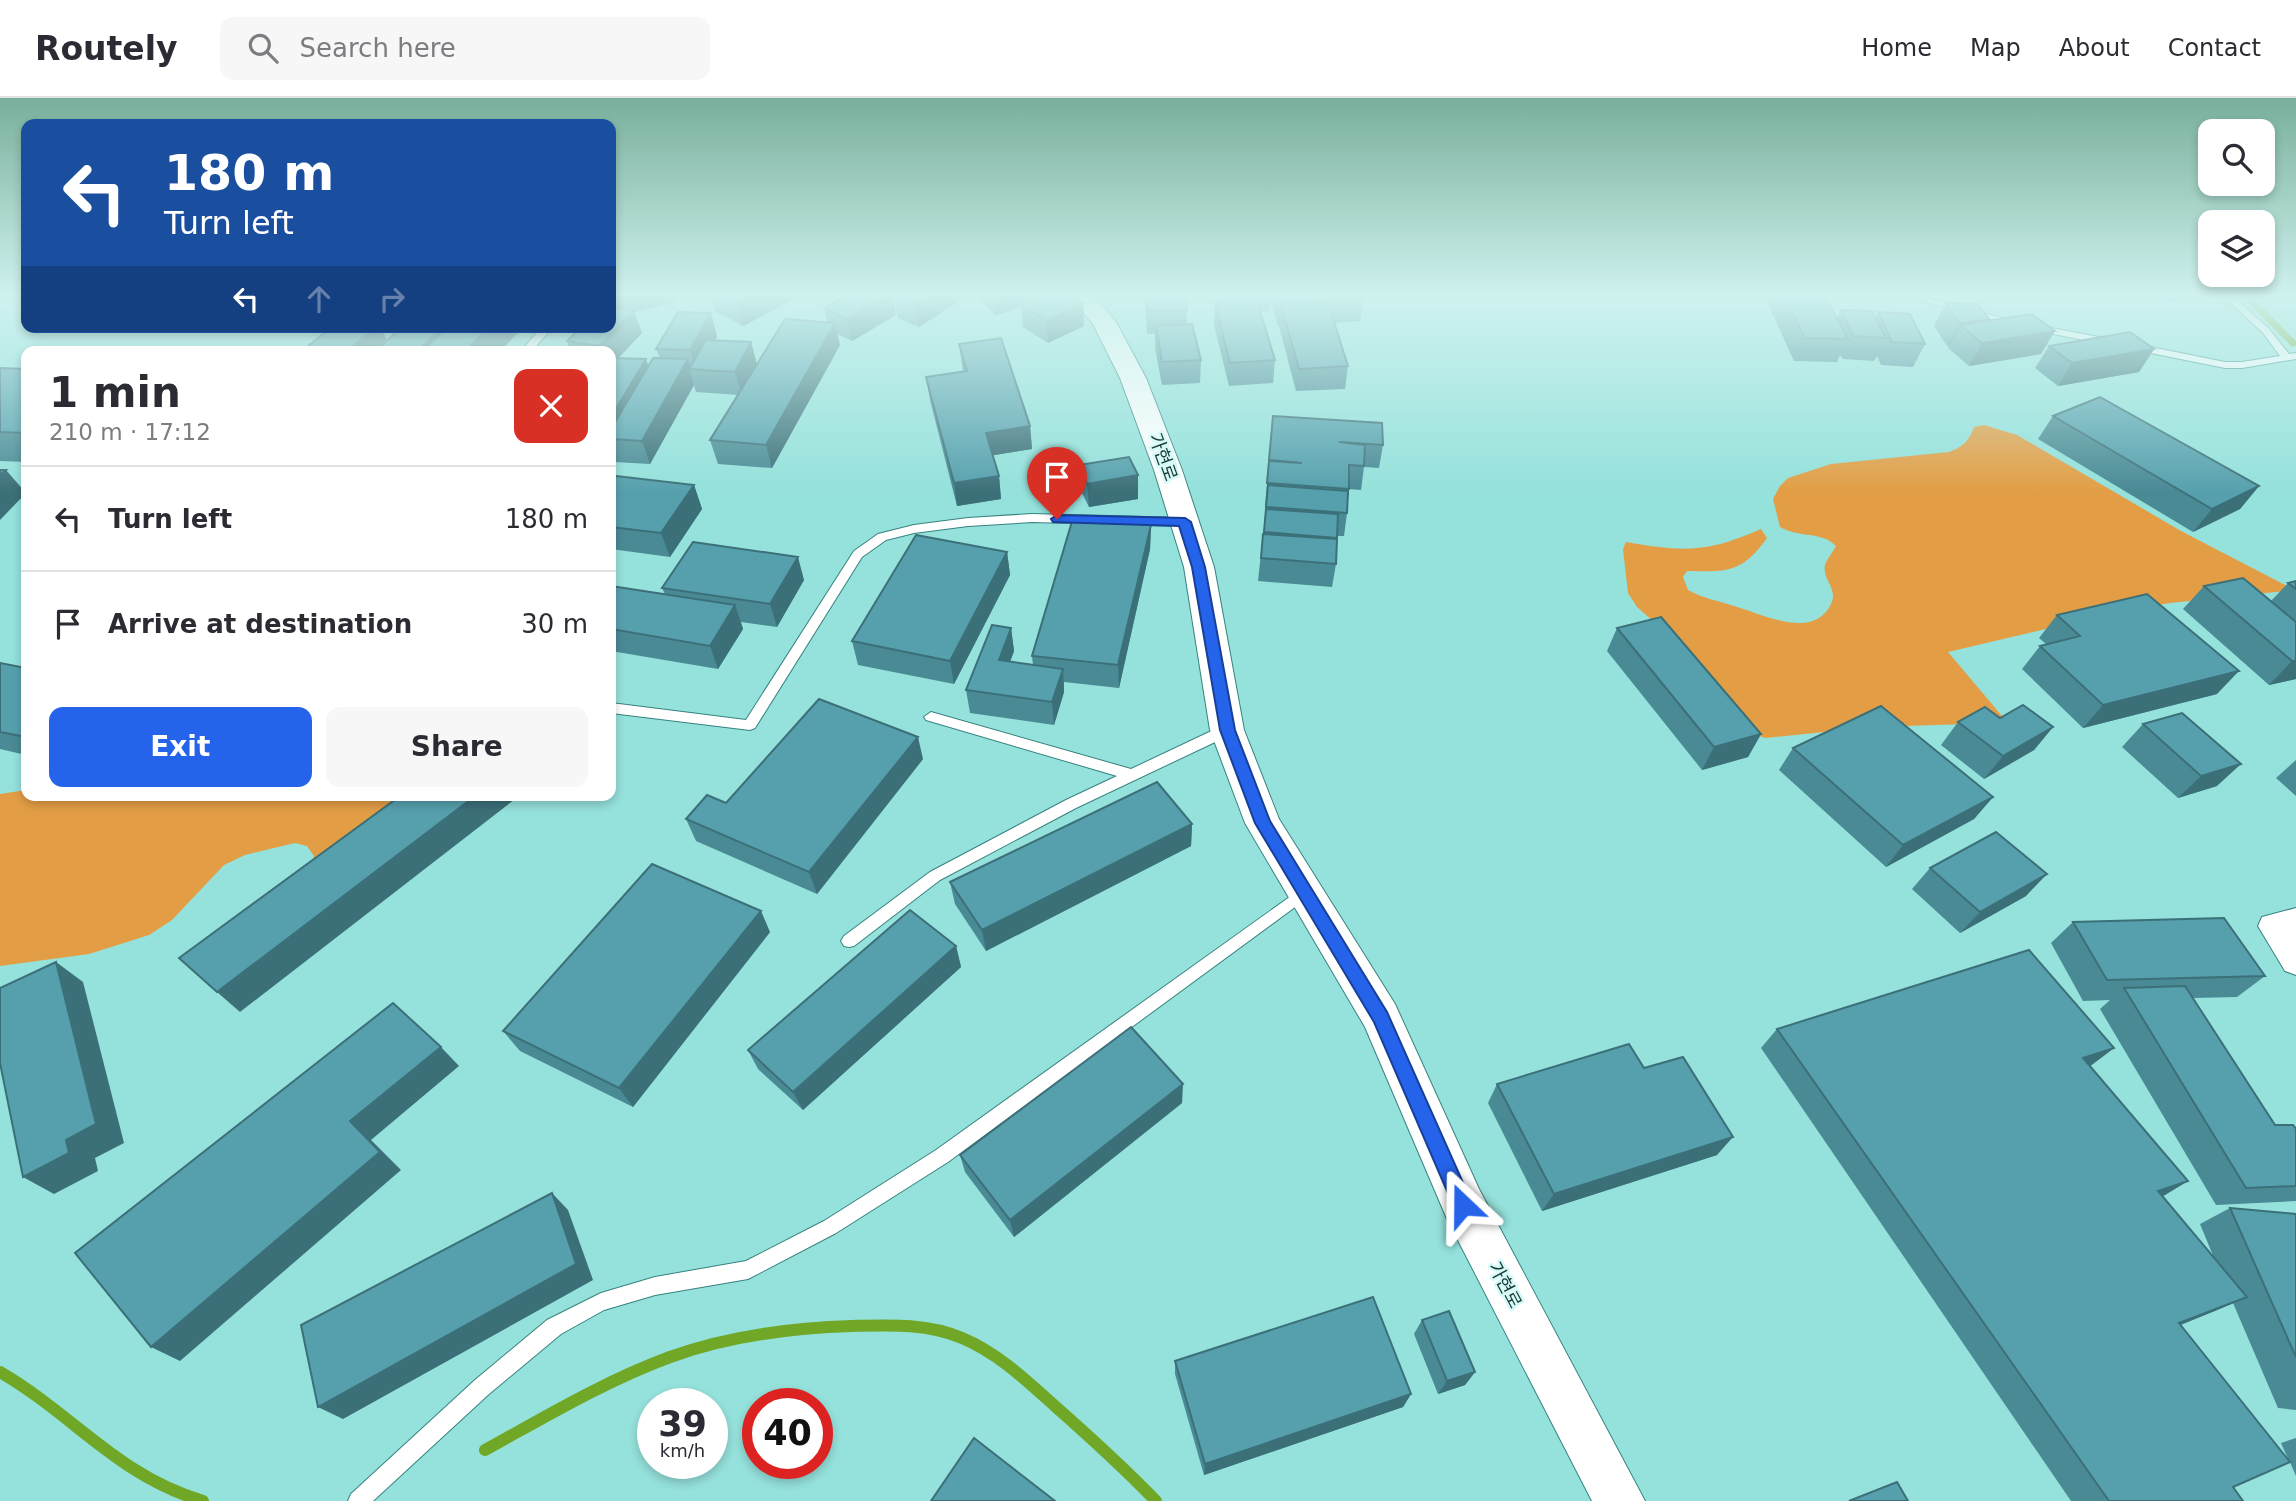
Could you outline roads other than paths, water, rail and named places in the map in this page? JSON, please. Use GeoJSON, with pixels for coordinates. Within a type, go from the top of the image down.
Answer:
{"type":"FeatureCollection","features":[{"type":"Feature","properties":{"kind":"street","name":"가현로"},"geometry":{"type":"LineString","coordinates":[[1124,361],[1133,378],[1199,567],[1227,730],[1263,823],[1381,1017],[1463,1205],[1619,1501]]}},
{"type":"Feature","properties":{"kind":"street"},"geometry":{"type":"LineString","coordinates":[[2296,920],[2273,926],[2296,962]]}},
{"type":"Feature","properties":{"kind":"lane"},"geometry":{"type":"LineString","coordinates":[[2197,361],[2242,365],[2261,361]]}},
{"type":"Feature","properties":{"kind":"lane"},"geometry":{"type":"LineString","coordinates":[[616,709],[750,725],[859,554],[882,537],[914,529],[968,522],[1032,518],[1185,522]]}},
{"type":"Feature","properties":{"kind":"lane"},"geometry":{"type":"LineString","coordinates":[[931,717],[1132,775]]}},
{"type":"Feature","properties":{"kind":"lane"},"geometry":{"type":"LineString","coordinates":[[849,941],[935,876],[1132,775],[1227,730]]}},
{"type":"Feature","properties":{"kind":"lane"},"geometry":{"type":"LineString","coordinates":[[358,1501],[482,1387],[554,1327],[601,1302],[655,1286],[748,1270],[830,1227],[942,1156],[1305,892]]}},
{"type":"Feature","properties":{"kind":"waterway"},"geometry":{"type":"LineString","coordinates":[[485,1450],[599,1388],[692,1350],[737,1338],[782,1331],[852,1326],[908,1326],[949,1333],[975,1344],[1000,1360],[1081,1430],[1156,1501]]}},
{"type":"Feature","properties":{"kind":"waterway"},"geometry":{"type":"LineString","coordinates":[[0,1372],[121,1461],[173,1490],[203,1501]]}}]}
